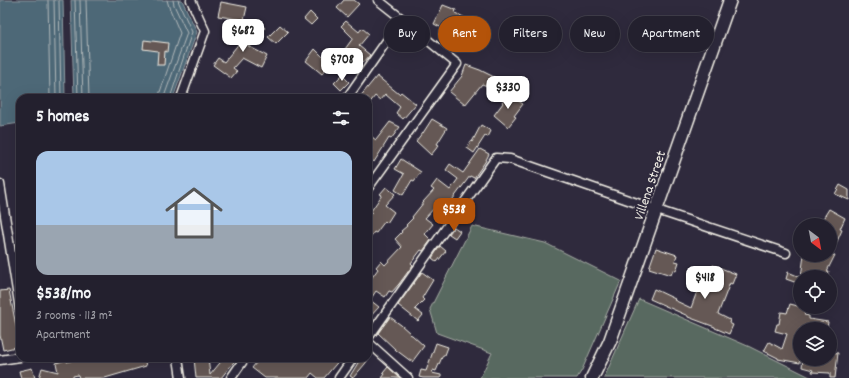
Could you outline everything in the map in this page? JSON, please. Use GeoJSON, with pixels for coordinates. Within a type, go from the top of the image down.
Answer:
{"type":"FeatureCollection","features":[{"type":"Feature","properties":{"kind":"main road","name":"Villena Street"},"geometry":{"type":"LineString","coordinates":[[592,378],[610,341],[730,0]]}},
{"type":"Feature","properties":{"kind":"street"},"geometry":{"type":"LineString","coordinates":[[182,94],[205,31],[191,0]]}},
{"type":"Feature","properties":{"kind":"street"},"geometry":{"type":"LineString","coordinates":[[378,0],[398,16]]}},
{"type":"Feature","properties":{"kind":"street"},"geometry":{"type":"LineString","coordinates":[[372,182],[457,64],[430,42]]}},
{"type":"Feature","properties":{"kind":"street"},"geometry":{"type":"LineString","coordinates":[[350,94],[384,45]]}},
{"type":"Feature","properties":{"kind":"street"},"geometry":{"type":"LineString","coordinates":[[372,332],[496,158],[510,159],[786,253]]}},
{"type":"Feature","properties":{"kind":"street"},"geometry":{"type":"LineString","coordinates":[[0,184],[16,285]]}},
{"type":"Feature","properties":{"kind":"street"},"geometry":{"type":"LineString","coordinates":[[372,346],[408,378]]}},
{"type":"Feature","properties":{"kind":"street"},"geometry":{"type":"LineString","coordinates":[[0,360],[16,358]]}},
{"type":"Feature","properties":{"kind":"street"},"geometry":{"type":"LineString","coordinates":[[179,362],[181,378]]}},
{"type":"Feature","properties":{"kind":"street"},"geometry":{"type":"LineString","coordinates":[[231,378],[243,362]]}},
{"type":"Feature","properties":{"kind":"street"},"geometry":{"type":"LineString","coordinates":[[339,378],[351,362]]}},
{"type":"Feature","properties":{"kind":"green space"},"geometry":{"type":"Polygon","coordinates":[[[472,226],[545,243],[621,281],[582,370],[577,378],[480,378],[492,353],[437,333],[430,309],[472,226]]]}},
{"type":"Feature","properties":{"kind":"green space"},"geometry":{"type":"Polygon","coordinates":[[[639,299],[750,347],[812,378],[604,378],[639,299]]]}},
{"type":"Feature","properties":{"kind":"water"},"geometry":{"type":"Polygon","coordinates":[[[0,0],[63,0],[65,94],[16,94],[16,124],[0,126],[0,0]]]}},
{"type":"Feature","properties":{"kind":"water"},"geometry":{"type":"Polygon","coordinates":[[[71,0],[182,0],[197,32],[174,94],[74,94],[71,0]]]}},
{"type":"Feature","properties":{"kind":"building"},"geometry":{"type":"Polygon","coordinates":[[[344,0],[354,0],[359,4],[347,17],[337,8],[344,0]]]}},
{"type":"Feature","properties":{"kind":"building"},"geometry":{"type":"Polygon","coordinates":[[[221,2],[247,7],[244,20],[218,16],[221,2]]]}},
{"type":"Feature","properties":{"kind":"building"},"geometry":{"type":"Polygon","coordinates":[[[443,5],[456,10],[455,13],[461,16],[438,16],[438,26],[434,24],[443,5]]]}},
{"type":"Feature","properties":{"kind":"building"},"geometry":{"type":"Polygon","coordinates":[[[310,12],[317,19],[311,25],[304,19],[310,12]]]}},
{"type":"Feature","properties":{"kind":"building"},"geometry":{"type":"Polygon","coordinates":[[[257,20],[265,28],[248,46],[267,56],[261,68],[242,58],[233,68],[237,71],[231,78],[213,65],[218,58],[224,62],[257,20]]]}},
{"type":"Feature","properties":{"kind":"building"},"geometry":{"type":"Polygon","coordinates":[[[346,21],[359,32],[362,28],[369,34],[359,46],[370,55],[364,62],[354,55],[348,63],[340,56],[353,38],[341,26],[346,21]]]}},
{"type":"Feature","properties":{"kind":"building"},"geometry":{"type":"Polygon","coordinates":[[[280,25],[288,32],[276,44],[268,37],[280,25]]]}},
{"type":"Feature","properties":{"kind":"building"},"geometry":{"type":"Polygon","coordinates":[[[144,40],[168,43],[167,52],[165,51],[164,65],[157,65],[158,51],[143,49],[144,40]]]}},
{"type":"Feature","properties":{"kind":"building"},"geometry":{"type":"Polygon","coordinates":[[[315,49],[330,64],[322,74],[306,61],[315,49]]]}},
{"type":"Feature","properties":{"kind":"building"},"geometry":{"type":"Polygon","coordinates":[[[466,65],[496,78],[492,88],[482,84],[465,105],[449,92],[462,76],[466,65]]]}},
{"type":"Feature","properties":{"kind":"building"},"geometry":{"type":"Polygon","coordinates":[[[342,75],[349,82],[341,90],[334,83],[342,75]]]}},
{"type":"Feature","properties":{"kind":"building"},"geometry":{"type":"Polygon","coordinates":[[[377,76],[399,94],[401,92],[416,104],[403,119],[396,113],[400,107],[385,94],[380,100],[375,96],[372,100],[372,94],[362,94],[377,76]]]}},
{"type":"Feature","properties":{"kind":"building"},"geometry":{"type":"Polygon","coordinates":[[[508,94],[523,104],[514,116],[516,117],[508,127],[494,115],[508,94]]]}},
{"type":"Feature","properties":{"kind":"building"},"geometry":{"type":"Polygon","coordinates":[[[432,119],[447,128],[437,144],[439,145],[431,155],[416,141],[432,119]]]}},
{"type":"Feature","properties":{"kind":"building"},"geometry":{"type":"Polygon","coordinates":[[[390,122],[400,127],[391,139],[389,138],[374,162],[372,160],[372,137],[376,140],[390,122]]]}},
{"type":"Feature","properties":{"kind":"building"},"geometry":{"type":"Polygon","coordinates":[[[481,125],[491,131],[488,137],[485,136],[474,153],[467,148],[481,125]]]}},
{"type":"Feature","properties":{"kind":"building"},"geometry":{"type":"Polygon","coordinates":[[[480,149],[489,154],[474,178],[470,176],[446,210],[438,204],[425,218],[433,224],[425,234],[431,240],[411,263],[413,265],[399,284],[392,292],[389,291],[385,297],[376,291],[372,297],[372,277],[378,269],[376,267],[381,261],[385,265],[402,247],[395,239],[407,226],[406,225],[413,218],[412,217],[423,202],[434,190],[431,188],[437,180],[450,190],[458,179],[446,170],[450,164],[463,173],[480,149]]]}},
{"type":"Feature","properties":{"kind":"building"},"geometry":{"type":"Polygon","coordinates":[[[401,159],[421,172],[414,181],[412,180],[403,195],[395,190],[404,174],[395,169],[401,159]]]}},
{"type":"Feature","properties":{"kind":"building"},"geometry":{"type":"Polygon","coordinates":[[[840,185],[849,190],[849,200],[835,194],[840,185]]]}},
{"type":"Feature","properties":{"kind":"building"},"geometry":{"type":"Polygon","coordinates":[[[386,187],[395,194],[385,205],[394,212],[387,223],[385,221],[376,233],[374,232],[372,235],[372,210],[382,195],[380,194],[386,187]]]}},
{"type":"Feature","properties":{"kind":"building"},"geometry":{"type":"Polygon","coordinates":[[[829,209],[845,218],[837,241],[837,218],[823,218],[829,209]]]}},
{"type":"Feature","properties":{"kind":"building"},"geometry":{"type":"Polygon","coordinates":[[[454,227],[460,231],[455,238],[449,234],[454,227]]]}},
{"type":"Feature","properties":{"kind":"building"},"geometry":{"type":"Polygon","coordinates":[[[440,246],[446,251],[437,262],[432,258],[440,246]]]}},
{"type":"Feature","properties":{"kind":"building"},"geometry":{"type":"Polygon","coordinates":[[[656,248],[677,255],[675,261],[679,262],[676,271],[673,270],[671,275],[649,268],[656,248]]]}},
{"type":"Feature","properties":{"kind":"building"},"geometry":{"type":"Polygon","coordinates":[[[803,262],[832,262],[828,270],[802,270],[803,262]]]}},
{"type":"Feature","properties":{"kind":"building"},"geometry":{"type":"Polygon","coordinates":[[[713,265],[736,274],[732,284],[730,283],[718,314],[730,320],[729,323],[733,325],[729,334],[650,299],[654,289],[691,308],[703,275],[709,277],[713,265]]]}},
{"type":"Feature","properties":{"kind":"building"},"geometry":{"type":"Polygon","coordinates":[[[422,272],[433,280],[422,298],[424,300],[415,309],[423,315],[418,321],[398,305],[422,272]]]}},
{"type":"Feature","properties":{"kind":"building"},"geometry":{"type":"Polygon","coordinates":[[[788,272],[793,274],[793,282],[786,279],[788,272]]]}},
{"type":"Feature","properties":{"kind":"building"},"geometry":{"type":"Polygon","coordinates":[[[9,290],[16,326],[16,347],[3,350],[0,335],[0,291],[9,290]]]}},
{"type":"Feature","properties":{"kind":"building"},"geometry":{"type":"Polygon","coordinates":[[[372,302],[379,307],[372,315],[372,302]]]}},
{"type":"Feature","properties":{"kind":"building"},"geometry":{"type":"Polygon","coordinates":[[[790,304],[793,305],[793,314],[804,314],[809,316],[809,319],[828,322],[793,322],[793,362],[778,359],[764,351],[769,342],[782,349],[787,334],[775,331],[777,324],[779,324],[781,312],[787,313],[790,304]]]}},
{"type":"Feature","properties":{"kind":"building"},"geometry":{"type":"Polygon","coordinates":[[[390,317],[424,346],[412,362],[396,350],[378,333],[390,317]]]}},
{"type":"Feature","properties":{"kind":"building"},"geometry":{"type":"Polygon","coordinates":[[[436,343],[448,347],[436,371],[433,370],[432,373],[441,375],[441,378],[419,377],[421,370],[426,371],[436,343]]]}},
{"type":"Feature","properties":{"kind":"building"},"geometry":{"type":"Polygon","coordinates":[[[145,362],[146,366],[105,378],[79,378],[78,375],[73,376],[73,378],[39,378],[42,368],[58,372],[56,363],[145,362]]]}},
{"type":"Feature","properties":{"kind":"building"},"geometry":{"type":"Polygon","coordinates":[[[194,362],[208,362],[210,375],[221,362],[234,362],[221,378],[196,378],[194,362]]]}},
{"type":"Feature","properties":{"kind":"building"},"geometry":{"type":"Polygon","coordinates":[[[257,362],[338,362],[324,378],[318,378],[312,373],[308,378],[265,378],[252,368],[257,362]]]}},
{"type":"Feature","properties":{"kind":"building"},"geometry":{"type":"Polygon","coordinates":[[[359,362],[366,362],[353,378],[350,376],[359,362]]]}},
{"type":"Feature","properties":{"kind":"building"},"geometry":{"type":"Polygon","coordinates":[[[836,366],[835,378],[830,378],[830,373],[812,372],[813,370],[802,367],[836,366]]]}},
{"type":"Feature","properties":{"kind":"building"},"geometry":{"type":"Polygon","coordinates":[[[388,367],[400,378],[382,378],[385,374],[383,373],[388,367]]]}},
{"type":"Feature","properties":{"kind":"building"},"geometry":{"type":"Polygon","coordinates":[[[32,368],[35,378],[21,378],[19,371],[32,368]]]}}]}
